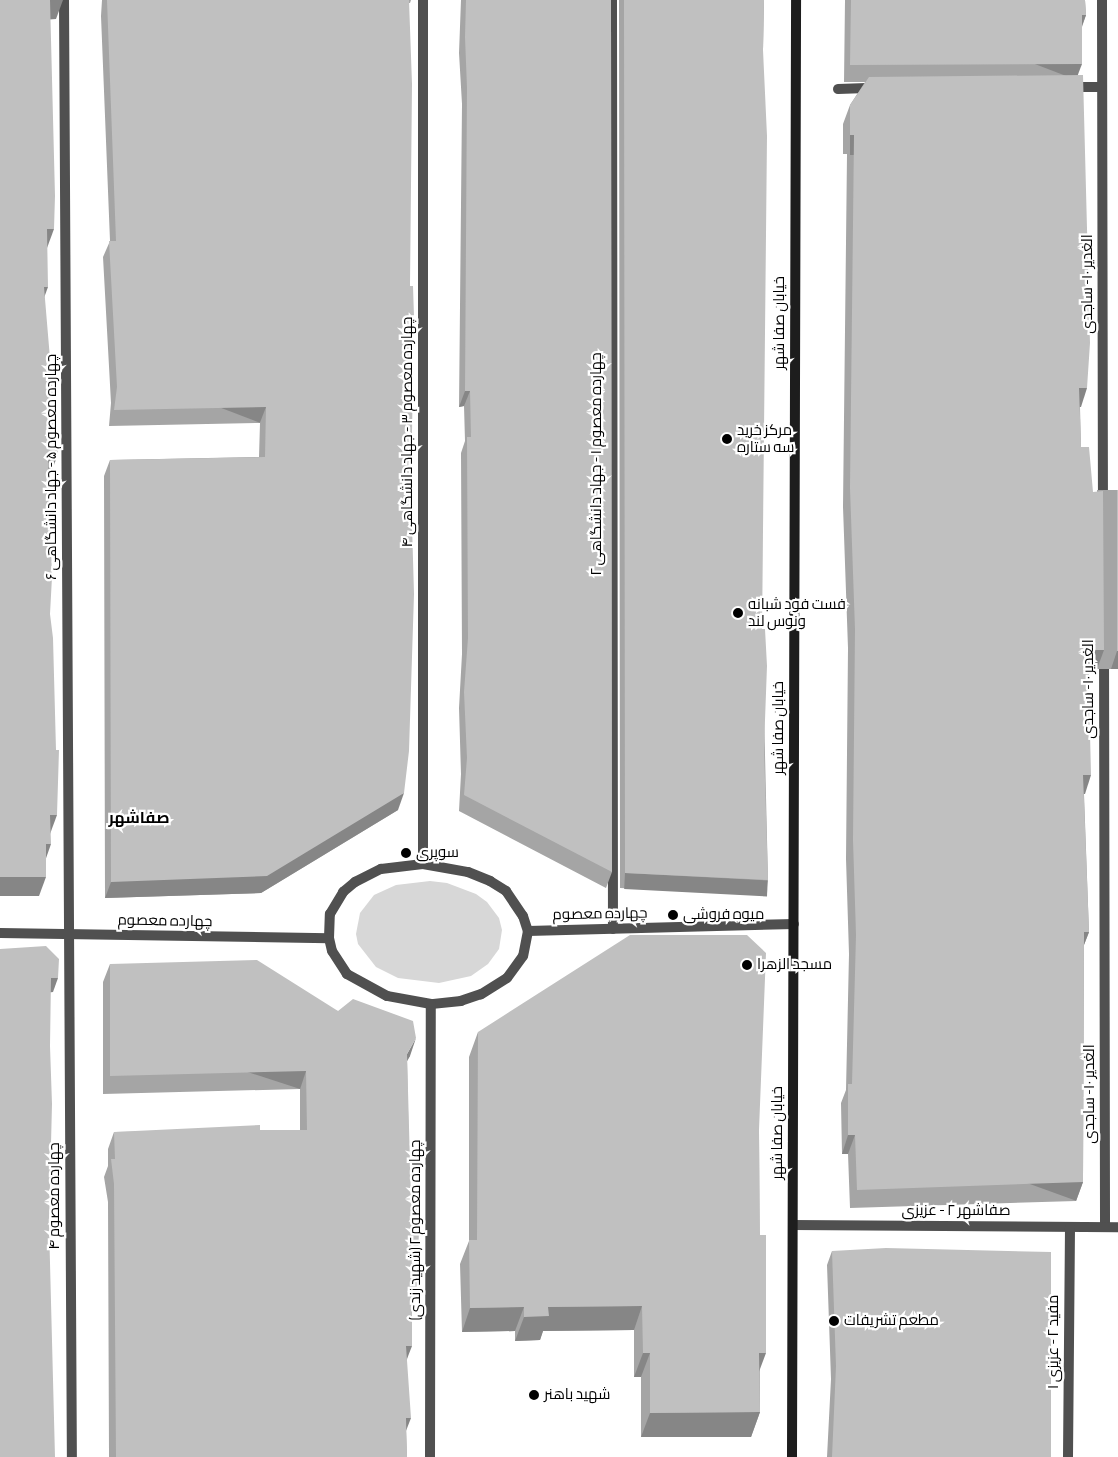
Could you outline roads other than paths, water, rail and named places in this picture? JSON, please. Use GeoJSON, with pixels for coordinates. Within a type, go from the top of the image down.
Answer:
{"type":"FeatureCollection","features":[{"type":"Feature","properties":{"kind":"main road","name":"خیابان صفا شهر"},"geometry":{"type":"LineString","coordinates":[[792,1457],[796,0]]}},
{"type":"Feature","properties":{"kind":"street","name":"چهارده معصوم ۵ - جهاد دانشگاهی ۶"},"geometry":{"type":"LineString","coordinates":[[64,0],[69,934]]}},
{"type":"Feature","properties":{"kind":"street","name":"چهارده معصوم ۳ - جهاد دانشگاهی ۴"},"geometry":{"type":"LineString","coordinates":[[423,0],[423,864]]}},
{"type":"Feature","properties":{"kind":"street","name":"چهارده معصوم ۱ - جهاد دانشگاهی ۲"},"geometry":{"type":"LineString","coordinates":[[612,0],[613,929]]}},
{"type":"Feature","properties":{"kind":"street","name":"الغدیر ۱۰- ساجدی"},"geometry":{"type":"LineString","coordinates":[[1102,0],[1103,513]]}},
{"type":"Feature","properties":{"kind":"street"},"geometry":{"type":"LineString","coordinates":[[1063,87],[1102,87]]}},
{"type":"Feature","properties":{"kind":"street"},"geometry":{"type":"LineString","coordinates":[[838,89],[887,88]]}},
{"type":"Feature","properties":{"kind":"street","name":"الغدیر ۱۰- ساجدی"},"geometry":{"type":"LineString","coordinates":[[1104,622],[1105,1227]]}},
{"type":"Feature","properties":{"kind":"street"},"geometry":{"type":"LineString","coordinates":[[423,864],[468,872],[506,891],[517,902],[528,931],[523,956],[498,985],[461,1001],[431,1004],[388,996],[360,984],[338,962],[329,938],[328,925],[334,903],[355,882],[381,870],[423,864]]}},
{"type":"Feature","properties":{"kind":"street","name":"چهارده معصوم"},"geometry":{"type":"LineString","coordinates":[[528,931],[794,924]]}},
{"type":"Feature","properties":{"kind":"street","name":"چهارده معصوم"},"geometry":{"type":"LineString","coordinates":[[0,933],[329,938]]}},
{"type":"Feature","properties":{"kind":"street","name":"چهارده معصوم ۴"},"geometry":{"type":"LineString","coordinates":[[69,934],[72,1457]]}},
{"type":"Feature","properties":{"kind":"street","name":"چهارده معصوم ۲ (شهید زندی)"},"geometry":{"type":"LineString","coordinates":[[430,1457],[431,1004]]}},
{"type":"Feature","properties":{"kind":"street","name":"صفاشهر ۲ - عزیزی"},"geometry":{"type":"LineString","coordinates":[[793,1225],[1118,1227]]}},
{"type":"Feature","properties":{"kind":"street","name":"مفید ۲ - عزیزی ۱"},"geometry":{"type":"LineString","coordinates":[[1068,1457],[1070,1227]]}},
{"type":"Feature","properties":{"kind":"place","name":"مرکز خرید سه ستاره"},"geometry":{"type":"Point","coordinates":[727,439]}},
{"type":"Feature","properties":{"kind":"place","name":"فست فود شبانه ونوس لند"},"geometry":{"type":"Point","coordinates":[738,613]}},
{"type":"Feature","properties":{"kind":"place","name":"سوپری"},"geometry":{"type":"Point","coordinates":[406,853]}},
{"type":"Feature","properties":{"kind":"place","name":"میوه فروشی"},"geometry":{"type":"Point","coordinates":[673,915]}},
{"type":"Feature","properties":{"kind":"place","name":"مسجد الزهرا"},"geometry":{"type":"Point","coordinates":[747,965]}},
{"type":"Feature","properties":{"kind":"place","name":"مطعم تشريفات"},"geometry":{"type":"Point","coordinates":[834,1321]}},
{"type":"Feature","properties":{"kind":"place","name":"شهید باهنر"},"geometry":{"type":"Point","coordinates":[534,1395]}},
{"type":"Feature","properties":{"kind":"district","name":"صفاشهر"},"geometry":{"type":"Point","coordinates":[139,819]}}]}
